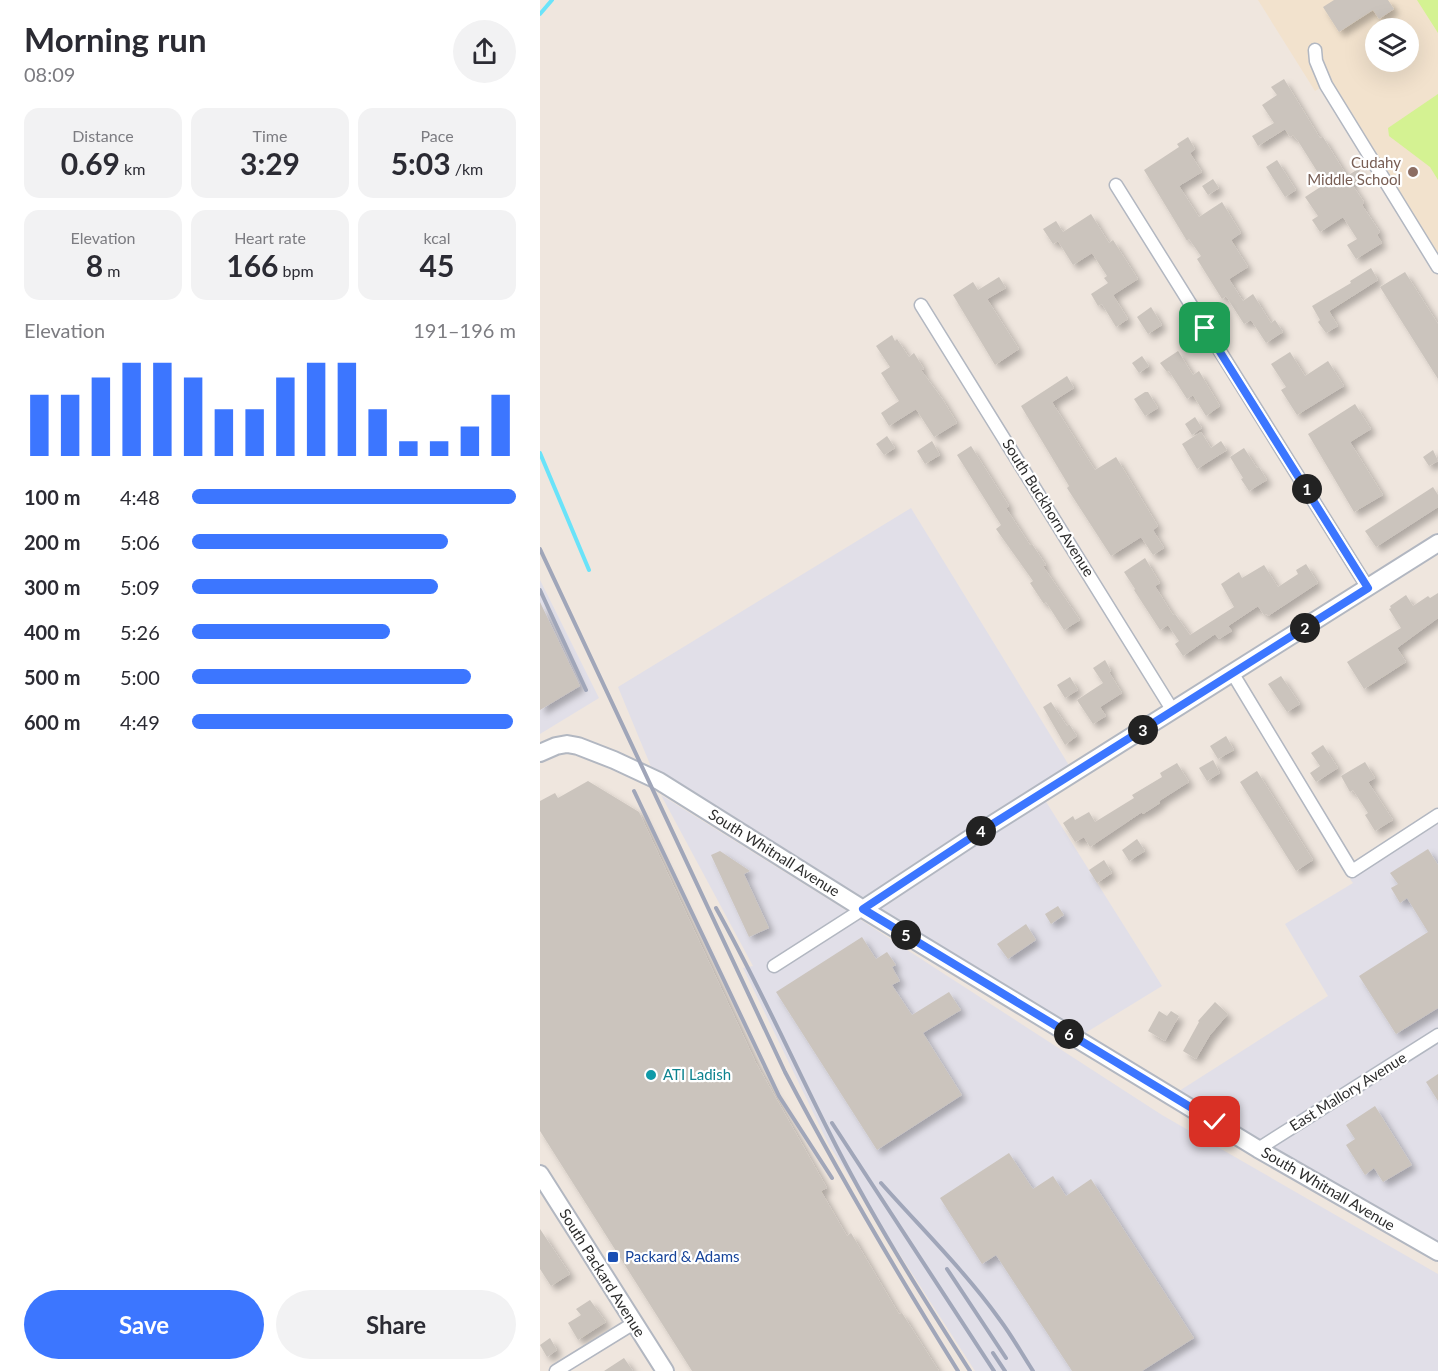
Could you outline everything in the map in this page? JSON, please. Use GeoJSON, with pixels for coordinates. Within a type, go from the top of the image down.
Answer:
{"type":"FeatureCollection","features":[{"type":"Feature","properties":{"kind":"street"},"geometry":{"type":"LineString","coordinates":[[1316,50],[1316,61],[1326,85],[1438,267]]}},
{"type":"Feature","properties":{"kind":"street"},"geometry":{"type":"LineString","coordinates":[[1116,185],[1368,588]]}},
{"type":"Feature","properties":{"kind":"street","name":"South Buckhorn Avenue"},"geometry":{"type":"LineString","coordinates":[[921,305],[1173,711]]}},
{"type":"Feature","properties":{"kind":"street"},"geometry":{"type":"LineString","coordinates":[[774,966],[972,837],[1438,543]]}},
{"type":"Feature","properties":{"kind":"street"},"geometry":{"type":"LineString","coordinates":[[1233,674],[1352,871],[1438,815]]}},
{"type":"Feature","properties":{"kind":"street","name":"South Whitnall Avenue"},"geometry":{"type":"LineString","coordinates":[[540,753],[567,744],[592,750],[659,781],[863,909],[1258,1149],[1438,1252]]}},
{"type":"Feature","properties":{"kind":"street","name":"East Mallory Avenue"},"geometry":{"type":"LineString","coordinates":[[1258,1149],[1438,1035]]}},
{"type":"Feature","properties":{"kind":"street","name":"South Packard Avenue"},"geometry":{"type":"LineString","coordinates":[[540,1174],[665,1371]]}},
{"type":"Feature","properties":{"kind":"street"},"geometry":{"type":"LineString","coordinates":[[556,1371],[634,1323]]}},
{"type":"Feature","properties":{"kind":"shaded area","name":"Cudahy Middle School"},"geometry":{"type":"Polygon","coordinates":[[[1258,0],[1438,0],[1438,254],[1331,81],[1315,91],[1258,0]]]}},
{"type":"Feature","properties":{"kind":"shaded area"},"geometry":{"type":"Polygon","coordinates":[[[911,508],[1070,767],[1038,789],[1162,986],[1082,1035],[654,774],[618,687],[911,508]]]}},
{"type":"Feature","properties":{"kind":"shaded area"},"geometry":{"type":"Polygon","coordinates":[[[540,580],[599,698],[540,734],[540,580]]]}},
{"type":"Feature","properties":{"kind":"shaded area"},"geometry":{"type":"Polygon","coordinates":[[[661,795],[844,909],[1162,1115],[1438,1274],[1438,1371],[975,1371],[829,1145],[743,968],[753,966],[661,795]]]}},
{"type":"Feature","properties":{"kind":"shaded area"},"geometry":{"type":"Polygon","coordinates":[[[1438,824],[1438,1247],[1176,1093],[1328,996],[1285,924],[1353,883],[1350,879],[1438,824]]]}},
{"type":"Feature","properties":{"kind":"green space"},"geometry":{"type":"Polygon","coordinates":[[[1417,0],[1438,0],[1438,33],[1417,0]]]}},
{"type":"Feature","properties":{"kind":"green space"},"geometry":{"type":"Polygon","coordinates":[[[1438,94],[1438,180],[1430,167],[1389,136],[1388,128],[1438,94]]]}},
{"type":"Feature","properties":{"kind":"building"},"geometry":{"type":"Polygon","coordinates":[[[1334,0],[1388,0],[1394,9],[1380,18],[1373,10],[1339,32],[1323,7],[1334,0]]]}},
{"type":"Feature","properties":{"kind":"building"},"geometry":{"type":"Polygon","coordinates":[[[1284,79],[1320,138],[1323,137],[1347,176],[1363,166],[1351,183],[1380,232],[1377,235],[1382,243],[1356,259],[1347,245],[1357,239],[1343,217],[1320,232],[1312,220],[1318,216],[1305,197],[1325,184],[1293,135],[1290,137],[1285,129],[1258,146],[1252,136],[1274,123],[1262,105],[1277,95],[1271,87],[1284,79]]]}},
{"type":"Feature","properties":{"kind":"building"},"geometry":{"type":"Polygon","coordinates":[[[1188,137],[1195,149],[1190,153],[1202,172],[1179,186],[1199,217],[1222,202],[1241,233],[1231,240],[1248,267],[1229,279],[1243,301],[1253,294],[1271,323],[1275,320],[1283,332],[1266,343],[1251,320],[1244,324],[1226,296],[1222,299],[1197,259],[1201,256],[1189,239],[1187,241],[1144,170],[1179,147],[1177,144],[1188,137]]]}},
{"type":"Feature","properties":{"kind":"building"},"geometry":{"type":"Polygon","coordinates":[[[1277,160],[1296,190],[1285,197],[1266,167],[1277,160]]]}},
{"type":"Feature","properties":{"kind":"building"},"geometry":{"type":"Polygon","coordinates":[[[1213,179],[1219,188],[1208,195],[1202,186],[1213,179]]]}},
{"type":"Feature","properties":{"kind":"building"},"geometry":{"type":"Polygon","coordinates":[[[1091,214],[1109,243],[1113,240],[1138,279],[1113,295],[1128,319],[1116,327],[1102,304],[1098,306],[1091,294],[1108,283],[1104,278],[1107,276],[1092,253],[1073,265],[1058,241],[1053,244],[1043,229],[1056,221],[1063,232],[1091,214]]]}},
{"type":"Feature","properties":{"kind":"building"},"geometry":{"type":"Polygon","coordinates":[[[1371,268],[1378,280],[1329,311],[1338,326],[1326,333],[1318,322],[1320,320],[1312,306],[1371,268]]]}},
{"type":"Feature","properties":{"kind":"building"},"geometry":{"type":"Polygon","coordinates":[[[1405,272],[1438,324],[1438,379],[1380,287],[1405,272]]]}},
{"type":"Feature","properties":{"kind":"building"},"geometry":{"type":"Polygon","coordinates":[[[999,277],[1006,288],[987,299],[1019,349],[995,365],[953,295],[973,282],[978,290],[999,277]]]}},
{"type":"Feature","properties":{"kind":"building"},"geometry":{"type":"Polygon","coordinates":[[[1151,307],[1162,325],[1148,334],[1137,317],[1151,307]]]}},
{"type":"Feature","properties":{"kind":"building"},"geometry":{"type":"Polygon","coordinates":[[[892,335],[909,357],[914,353],[924,369],[921,370],[957,423],[934,437],[916,409],[889,426],[881,413],[899,401],[881,373],[890,367],[876,346],[892,335]]]}},
{"type":"Feature","properties":{"kind":"building"},"geometry":{"type":"Polygon","coordinates":[[[1178,351],[1193,375],[1199,371],[1220,406],[1206,416],[1193,395],[1187,399],[1169,371],[1167,372],[1160,363],[1178,351]]]}},
{"type":"Feature","properties":{"kind":"building"},"geometry":{"type":"Polygon","coordinates":[[[1290,352],[1305,376],[1328,361],[1344,386],[1297,415],[1281,390],[1286,387],[1271,364],[1290,352]]]}},
{"type":"Feature","properties":{"kind":"building"},"geometry":{"type":"Polygon","coordinates":[[[1142,356],[1149,366],[1139,373],[1132,363],[1142,356]]]}},
{"type":"Feature","properties":{"kind":"building"},"geometry":{"type":"Polygon","coordinates":[[[1067,376],[1074,388],[1052,402],[1095,470],[1116,457],[1158,526],[1153,530],[1164,548],[1153,555],[1141,537],[1111,556],[1067,488],[1069,486],[1021,406],[1067,376]]]}},
{"type":"Feature","properties":{"kind":"building"},"geometry":{"type":"Polygon","coordinates":[[[1148,392],[1158,408],[1145,416],[1134,399],[1148,392]]]}},
{"type":"Feature","properties":{"kind":"building"},"geometry":{"type":"Polygon","coordinates":[[[1355,404],[1371,429],[1350,442],[1383,495],[1354,512],[1308,434],[1355,404]]]}},
{"type":"Feature","properties":{"kind":"building"},"geometry":{"type":"Polygon","coordinates":[[[1195,417],[1202,428],[1192,435],[1185,424],[1195,417]]]}},
{"type":"Feature","properties":{"kind":"building"},"geometry":{"type":"Polygon","coordinates":[[[1201,432],[1211,448],[1221,441],[1227,450],[1197,469],[1182,444],[1201,432]]]}},
{"type":"Feature","properties":{"kind":"building"},"geometry":{"type":"Polygon","coordinates":[[[887,436],[895,448],[884,455],[876,444],[887,436]]]}},
{"type":"Feature","properties":{"kind":"building"},"geometry":{"type":"Polygon","coordinates":[[[932,441],[940,455],[925,464],[917,451],[932,441]]]}},
{"type":"Feature","properties":{"kind":"building"},"geometry":{"type":"Polygon","coordinates":[[[971,446],[1009,506],[1006,508],[1046,565],[1043,566],[1080,620],[1064,630],[1046,602],[1044,604],[1030,583],[1033,581],[996,529],[1001,525],[957,455],[971,446]]]}},
{"type":"Feature","properties":{"kind":"building"},"geometry":{"type":"Polygon","coordinates":[[[1244,448],[1267,480],[1249,491],[1230,457],[1244,448]]]}},
{"type":"Feature","properties":{"kind":"building"},"geometry":{"type":"Polygon","coordinates":[[[1433,450],[1438,461],[1429,466],[1423,457],[1433,450]]]}},
{"type":"Feature","properties":{"kind":"building"},"geometry":{"type":"Polygon","coordinates":[[[1433,487],[1438,495],[1438,507],[1376,547],[1365,531],[1433,487]]]}},
{"type":"Feature","properties":{"kind":"building"},"geometry":{"type":"Polygon","coordinates":[[[1145,558],[1160,583],[1155,586],[1173,615],[1175,614],[1190,635],[1234,607],[1221,584],[1239,572],[1242,578],[1264,565],[1278,587],[1298,574],[1296,570],[1306,564],[1318,583],[1268,616],[1264,615],[1258,606],[1228,626],[1232,631],[1219,639],[1215,634],[1183,656],[1175,644],[1179,641],[1168,625],[1160,630],[1124,572],[1145,558]]]}},
{"type":"Feature","properties":{"kind":"building"},"geometry":{"type":"Polygon","coordinates":[[[1438,593],[1438,618],[1397,648],[1406,662],[1364,689],[1347,662],[1401,628],[1389,609],[1390,606],[1406,595],[1413,606],[1428,596],[1430,598],[1438,593]]]}},
{"type":"Feature","properties":{"kind":"building"},"geometry":{"type":"Polygon","coordinates":[[[540,602],[580,686],[540,710],[540,602]]]}},
{"type":"Feature","properties":{"kind":"building"},"geometry":{"type":"Polygon","coordinates":[[[1105,660],[1111,671],[1109,672],[1122,693],[1100,707],[1106,716],[1093,724],[1077,700],[1103,683],[1093,668],[1105,660]]]}},
{"type":"Feature","properties":{"kind":"building"},"geometry":{"type":"Polygon","coordinates":[[[1281,676],[1300,704],[1287,712],[1268,684],[1281,676]]]}},
{"type":"Feature","properties":{"kind":"building"},"geometry":{"type":"Polygon","coordinates":[[[1070,677],[1078,690],[1065,698],[1057,685],[1070,677]]]}},
{"type":"Feature","properties":{"kind":"building"},"geometry":{"type":"Polygon","coordinates":[[[1051,702],[1067,726],[1069,724],[1077,736],[1065,745],[1043,707],[1051,702]]]}},
{"type":"Feature","properties":{"kind":"building"},"geometry":{"type":"Polygon","coordinates":[[[1226,736],[1234,750],[1218,759],[1210,746],[1226,736]]]}},
{"type":"Feature","properties":{"kind":"building"},"geometry":{"type":"Polygon","coordinates":[[[1323,745],[1338,768],[1316,782],[1310,773],[1320,766],[1311,753],[1323,745]]]}},
{"type":"Feature","properties":{"kind":"building"},"geometry":{"type":"Polygon","coordinates":[[[1213,760],[1220,773],[1207,781],[1199,768],[1213,760]]]}},
{"type":"Feature","properties":{"kind":"building"},"geometry":{"type":"Polygon","coordinates":[[[1365,762],[1375,778],[1368,782],[1393,820],[1375,831],[1365,815],[1368,813],[1353,790],[1350,792],[1341,776],[1365,762]]]}},
{"type":"Feature","properties":{"kind":"building"},"geometry":{"type":"Polygon","coordinates":[[[1177,763],[1189,782],[1090,847],[1084,837],[1075,842],[1063,823],[1073,816],[1075,820],[1089,812],[1095,822],[1134,798],[1132,795],[1162,777],[1160,773],[1177,763]]]}},
{"type":"Feature","properties":{"kind":"building"},"geometry":{"type":"Polygon","coordinates":[[[1257,771],[1313,860],[1296,871],[1240,782],[1257,771]]]}},
{"type":"Feature","properties":{"kind":"building","name":"ATI Ladish"},"geometry":{"type":"Polygon","coordinates":[[[588,781],[639,812],[756,1063],[827,1188],[821,1191],[847,1236],[851,1233],[899,1314],[902,1313],[939,1371],[692,1371],[540,1131],[540,801],[555,793],[558,798],[588,781]]]}},
{"type":"Feature","properties":{"kind":"building"},"geometry":{"type":"Polygon","coordinates":[[[1137,839],[1145,851],[1129,861],[1122,850],[1137,839]]]}},
{"type":"Feature","properties":{"kind":"building"},"geometry":{"type":"Polygon","coordinates":[[[1428,849],[1438,865],[1438,1008],[1396,1034],[1359,976],[1428,932],[1407,898],[1400,903],[1391,888],[1398,884],[1390,873],[1428,849]]]}},
{"type":"Feature","properties":{"kind":"building"},"geometry":{"type":"Polygon","coordinates":[[[720,851],[750,871],[744,874],[769,928],[749,937],[711,855],[720,851]]]}},
{"type":"Feature","properties":{"kind":"building"},"geometry":{"type":"Polygon","coordinates":[[[1104,860],[1112,873],[1097,883],[1089,870],[1104,860]]]}},
{"type":"Feature","properties":{"kind":"building"},"geometry":{"type":"Polygon","coordinates":[[[1058,906],[1064,915],[1051,924],[1045,914],[1058,906]]]}},
{"type":"Feature","properties":{"kind":"building"},"geometry":{"type":"Polygon","coordinates":[[[1026,924],[1036,940],[1008,959],[997,944],[1026,924]]]}},
{"type":"Feature","properties":{"kind":"building"},"geometry":{"type":"Polygon","coordinates":[[[862,937],[876,959],[887,952],[896,965],[892,967],[900,981],[892,985],[912,1015],[949,992],[961,1010],[923,1033],[962,1095],[877,1150],[776,992],[862,937]]]}},
{"type":"Feature","properties":{"kind":"building"},"geometry":{"type":"Polygon","coordinates":[[[1215,1002],[1228,1014],[1210,1035],[1196,1059],[1183,1051],[1198,1021],[1215,1002]]]}},
{"type":"Feature","properties":{"kind":"building"},"geometry":{"type":"Polygon","coordinates":[[[1159,1011],[1167,1016],[1171,1011],[1179,1016],[1165,1041],[1148,1031],[1159,1011]]]}},
{"type":"Feature","properties":{"kind":"building"},"geometry":{"type":"Polygon","coordinates":[[[1438,1074],[1438,1101],[1426,1082],[1438,1074]]]}},
{"type":"Feature","properties":{"kind":"building"},"geometry":{"type":"Polygon","coordinates":[[[1375,1106],[1412,1165],[1383,1182],[1374,1168],[1365,1175],[1346,1145],[1355,1139],[1346,1125],[1375,1106]]]}},
{"type":"Feature","properties":{"kind":"building"},"geometry":{"type":"Polygon","coordinates":[[[1009,1153],[1033,1189],[1053,1176],[1066,1196],[1091,1179],[1194,1338],[1142,1371],[1072,1371],[996,1255],[982,1264],[940,1198],[1009,1153]]]}},
{"type":"Feature","properties":{"kind":"building"},"geometry":{"type":"Polygon","coordinates":[[[540,1229],[570,1274],[551,1286],[540,1269],[540,1229]]]}},
{"type":"Feature","properties":{"kind":"building"},"geometry":{"type":"Polygon","coordinates":[[[590,1300],[606,1322],[578,1340],[568,1323],[581,1315],[576,1309],[590,1300]]]}},
{"type":"Feature","properties":{"kind":"building"},"geometry":{"type":"Polygon","coordinates":[[[550,1338],[557,1350],[547,1357],[540,1345],[550,1338]]]}},
{"type":"Feature","properties":{"kind":"building"},"geometry":{"type":"Polygon","coordinates":[[[624,1358],[633,1371],[604,1371],[624,1358]]]}},
{"type":"Feature","properties":{"kind":"waterway"},"geometry":{"type":"LineString","coordinates":[[540,14],[552,0]]}},
{"type":"Feature","properties":{"kind":"waterway"},"geometry":{"type":"LineString","coordinates":[[540,453],[589,570]]}},
{"type":"Feature","properties":{"kind":"railway"},"geometry":{"type":"LineString","coordinates":[[540,549],[785,1072],[869,1223],[958,1371]]}},
{"type":"Feature","properties":{"kind":"railway"},"geometry":{"type":"LineString","coordinates":[[540,590],[586,690]]}},
{"type":"Feature","properties":{"kind":"railway"},"geometry":{"type":"LineString","coordinates":[[634,791],[779,1096],[832,1178]]}},
{"type":"Feature","properties":{"kind":"railway"},"geometry":{"type":"LineString","coordinates":[[716,908],[861,1193],[914,1283],[970,1371]]}},
{"type":"Feature","properties":{"kind":"railway"},"geometry":{"type":"LineString","coordinates":[[832,1123],[994,1371]]}},
{"type":"Feature","properties":{"kind":"railway"},"geometry":{"type":"LineString","coordinates":[[881,1183],[972,1284],[1004,1326],[1033,1371]]}},
{"type":"Feature","properties":{"kind":"railway"},"geometry":{"type":"LineString","coordinates":[[947,1269],[1006,1358]]}},
{"type":"Feature","properties":{"kind":"railway"},"geometry":{"type":"LineString","coordinates":[[993,1353],[1005,1371]]}},
{"type":"Feature","properties":{"kind":"place","name":"Cudahy Middle School"},"geometry":{"type":"Point","coordinates":[1413,172]}},
{"type":"Feature","properties":{"kind":"place","name":"ATI Ladish"},"geometry":{"type":"Point","coordinates":[651,1075]}},
{"type":"Feature","properties":{"kind":"place","name":"Packard & Adams"},"geometry":{"type":"Point","coordinates":[613,1257]}},
{"type":"Feature","properties":{"kind":"route"},"geometry":{"type":"LineString","coordinates":[[1205,328],[1368,588],[972,837],[863,909],[1215,1122]]}}]}
